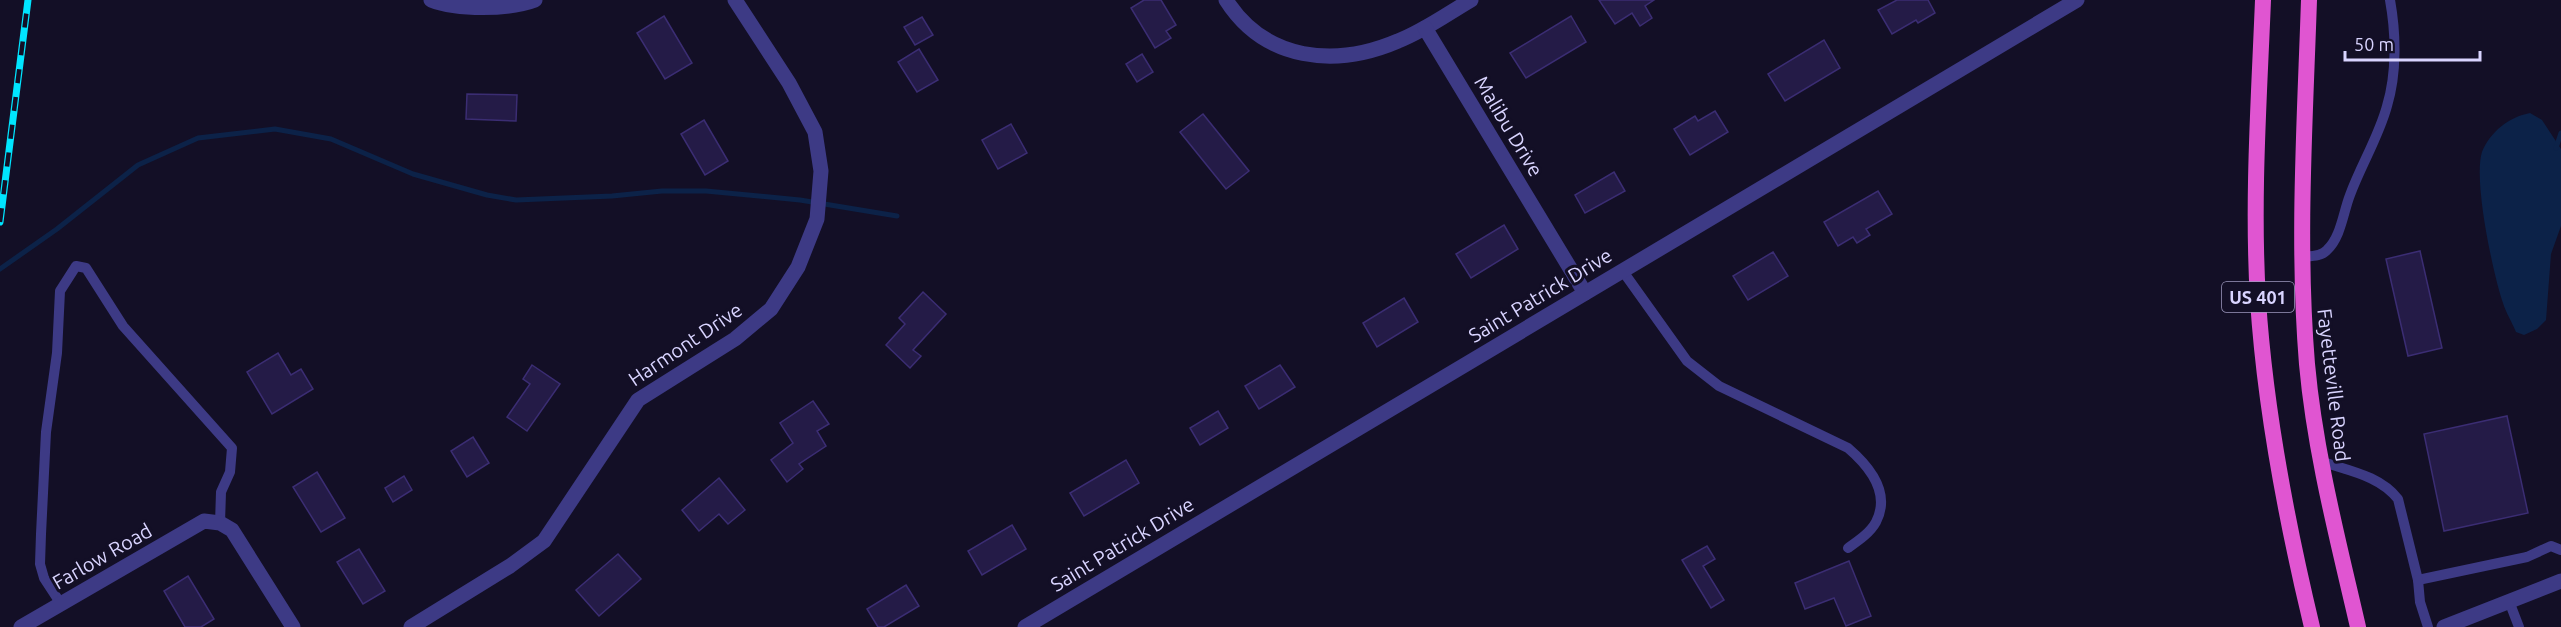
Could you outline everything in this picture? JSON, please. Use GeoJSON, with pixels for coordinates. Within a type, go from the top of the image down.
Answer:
{"type":"FeatureCollection","features":[{"type":"Feature","properties":{"kind":"highway","name":"US 401"},"geometry":{"type":"LineString","coordinates":[[2263,0],[2256,168],[2258,299],[2272,430],[2312,627]]}},
{"type":"Feature","properties":{"kind":"highway","name":"Fayetteville Road"},"geometry":{"type":"LineString","coordinates":[[2309,0],[2301,256],[2308,367],[2328,496],[2358,627]]}},
{"type":"Feature","properties":{"kind":"street"},"geometry":{"type":"LineString","coordinates":[[431,0],[482,8],[535,0]]}},
{"type":"Feature","properties":{"kind":"street","name":"Harmont Drive"},"geometry":{"type":"LineString","coordinates":[[411,627],[510,566],[544,541],[638,400],[735,339],[771,309],[798,267],[817,219],[820,171],[814,132],[789,83],[735,0]]}},
{"type":"Feature","properties":{"kind":"street"},"geometry":{"type":"LineString","coordinates":[[1226,0],[1243,23],[1259,37],[1291,52],[1311,55],[1356,53],[1377,48],[1425,28],[1471,0]]}},
{"type":"Feature","properties":{"kind":"street","name":"Saint Patrick Drive"},"geometry":{"type":"LineString","coordinates":[[1025,627],[2077,0]]}},
{"type":"Feature","properties":{"kind":"street","name":"Malibu Drive"},"geometry":{"type":"LineString","coordinates":[[1425,28],[1585,293]]}},
{"type":"Feature","properties":{"kind":"street","name":"Farlow Road"},"geometry":{"type":"LineString","coordinates":[[21,627],[204,521],[220,523]]}},
{"type":"Feature","properties":{"kind":"street"},"geometry":{"type":"LineString","coordinates":[[220,523],[232,530],[293,627]]}},
{"type":"Feature","properties":{"kind":"street"},"geometry":{"type":"LineString","coordinates":[[2444,627],[2561,581]]}},
{"type":"Feature","properties":{"kind":"lane"},"geometry":{"type":"LineString","coordinates":[[2301,256],[2322,255],[2329,249],[2337,235],[2349,195],[2387,105],[2392,83],[2394,44],[2390,0]]}},
{"type":"Feature","properties":{"kind":"lane"},"geometry":{"type":"LineString","coordinates":[[61,604],[44,578],[40,564],[41,523],[46,432],[57,353],[60,291],[76,266],[86,268],[123,326],[232,448],[230,472],[221,492],[220,523]]}},
{"type":"Feature","properties":{"kind":"lane"},"geometry":{"type":"LineString","coordinates":[[1622,270],[1687,361],[1719,386],[1848,448],[1866,463],[1881,500],[1877,521],[1869,531],[1848,548]]}},
{"type":"Feature","properties":{"kind":"lane"},"geometry":{"type":"LineString","coordinates":[[2323,462],[2376,479],[2390,489],[2398,499],[2418,580],[2420,602],[2428,627]]}},
{"type":"Feature","properties":{"kind":"lane"},"geometry":{"type":"LineString","coordinates":[[2418,580],[2527,557],[2551,546],[2561,550]]}},
{"type":"Feature","properties":{"kind":"lane"},"geometry":{"type":"LineString","coordinates":[[2509,602],[2519,627]]}},
{"type":"Feature","properties":{"kind":"water"},"geometry":{"type":"Polygon","coordinates":[[[2530,113],[2542,120],[2561,149],[2561,226],[2551,254],[2546,320],[2537,329],[2524,335],[2516,332],[2504,307],[2499,289],[2485,227],[2480,165],[2485,145],[2495,132],[2515,118],[2530,113]]]}},
{"type":"Feature","properties":{"kind":"building"},"geometry":{"type":"Polygon","coordinates":[[[1144,0],[1161,0],[1176,25],[1166,31],[1171,38],[1155,48],[1131,8],[1144,0]]]}},
{"type":"Feature","properties":{"kind":"building"},"geometry":{"type":"Polygon","coordinates":[[[1599,0],[1654,0],[1645,6],[1652,18],[1640,26],[1632,13],[1615,24],[1599,0]]]}},
{"type":"Feature","properties":{"kind":"building"},"geometry":{"type":"Polygon","coordinates":[[[1897,0],[1928,0],[1935,13],[1918,23],[1916,20],[1892,34],[1878,10],[1897,0]]]}},
{"type":"Feature","properties":{"kind":"building"},"geometry":{"type":"Polygon","coordinates":[[[664,16],[692,63],[665,79],[637,33],[664,16]]]}},
{"type":"Feature","properties":{"kind":"building"},"geometry":{"type":"Polygon","coordinates":[[[1571,16],[1586,42],[1526,78],[1510,53],[1571,16]]]}},
{"type":"Feature","properties":{"kind":"building"},"geometry":{"type":"Polygon","coordinates":[[[922,17],[933,35],[915,45],[904,27],[922,17]]]}},
{"type":"Feature","properties":{"kind":"building"},"geometry":{"type":"Polygon","coordinates":[[[1824,40],[1840,68],[1785,101],[1768,74],[1824,40]]]}},
{"type":"Feature","properties":{"kind":"building"},"geometry":{"type":"Polygon","coordinates":[[[919,49],[938,80],[917,92],[898,62],[919,49]]]}},
{"type":"Feature","properties":{"kind":"building"},"geometry":{"type":"Polygon","coordinates":[[[1142,54],[1153,72],[1137,82],[1126,64],[1142,54]]]}},
{"type":"Feature","properties":{"kind":"building"},"geometry":{"type":"Polygon","coordinates":[[[467,94],[517,95],[516,121],[466,119],[467,94]]]}},
{"type":"Feature","properties":{"kind":"building"},"geometry":{"type":"Polygon","coordinates":[[[1715,111],[1728,132],[1690,155],[1674,129],[1695,116],[1698,121],[1715,111]]]}},
{"type":"Feature","properties":{"kind":"building"},"geometry":{"type":"Polygon","coordinates":[[[1203,114],[1249,171],[1226,189],[1180,132],[1203,114]]]}},
{"type":"Feature","properties":{"kind":"building"},"geometry":{"type":"Polygon","coordinates":[[[704,120],[728,161],[705,175],[681,134],[704,120]]]}},
{"type":"Feature","properties":{"kind":"building"},"geometry":{"type":"Polygon","coordinates":[[[1011,124],[1027,153],[998,169],[982,140],[1011,124]]]}},
{"type":"Feature","properties":{"kind":"building"},"geometry":{"type":"Polygon","coordinates":[[[1614,172],[1625,191],[1585,213],[1575,195],[1614,172]]]}},
{"type":"Feature","properties":{"kind":"building"},"geometry":{"type":"Polygon","coordinates":[[[1878,191],[1892,214],[1866,229],[1870,235],[1857,243],[1853,237],[1838,246],[1824,222],[1878,191]]]}},
{"type":"Feature","properties":{"kind":"building"},"geometry":{"type":"Polygon","coordinates":[[[1504,225],[1518,249],[1471,278],[1456,254],[1504,225]]]}},
{"type":"Feature","properties":{"kind":"building"},"geometry":{"type":"Polygon","coordinates":[[[2420,251],[2442,348],[2408,356],[2386,259],[2420,251]]]}},
{"type":"Feature","properties":{"kind":"building"},"geometry":{"type":"Polygon","coordinates":[[[1773,252],[1788,276],[1748,300],[1733,276],[1773,252]]]}},
{"type":"Feature","properties":{"kind":"building"},"geometry":{"type":"Polygon","coordinates":[[[923,292],[946,314],[913,350],[921,356],[910,368],[886,345],[905,324],[899,318],[923,292]]]}},
{"type":"Feature","properties":{"kind":"building"},"geometry":{"type":"Polygon","coordinates":[[[1404,298],[1418,322],[1377,347],[1363,323],[1404,298]]]}},
{"type":"Feature","properties":{"kind":"building"},"geometry":{"type":"Polygon","coordinates":[[[278,353],[291,375],[301,369],[313,389],[272,414],[247,372],[278,353]]]}},
{"type":"Feature","properties":{"kind":"building"},"geometry":{"type":"Polygon","coordinates":[[[532,365],[560,384],[527,431],[507,417],[530,384],[523,379],[532,365]]]}},
{"type":"Feature","properties":{"kind":"building"},"geometry":{"type":"Polygon","coordinates":[[[1280,365],[1295,387],[1259,409],[1245,386],[1280,365]]]}},
{"type":"Feature","properties":{"kind":"building"},"geometry":{"type":"Polygon","coordinates":[[[813,401],[829,424],[817,431],[826,446],[799,464],[803,469],[787,482],[771,460],[793,443],[780,423],[813,401]]]}},
{"type":"Feature","properties":{"kind":"building"},"geometry":{"type":"Polygon","coordinates":[[[1218,411],[1228,428],[1200,445],[1190,428],[1218,411]]]}},
{"type":"Feature","properties":{"kind":"building"},"geometry":{"type":"Polygon","coordinates":[[[2507,416],[2528,513],[2444,531],[2424,434],[2507,416]]]}},
{"type":"Feature","properties":{"kind":"building"},"geometry":{"type":"Polygon","coordinates":[[[473,437],[489,463],[467,477],[451,451],[473,437]]]}},
{"type":"Feature","properties":{"kind":"building"},"geometry":{"type":"Polygon","coordinates":[[[1126,460],[1139,483],[1084,516],[1070,493],[1126,460]]]}},
{"type":"Feature","properties":{"kind":"building"},"geometry":{"type":"Polygon","coordinates":[[[317,472],[345,518],[321,532],[293,487],[317,472]]]}},
{"type":"Feature","properties":{"kind":"building"},"geometry":{"type":"Polygon","coordinates":[[[404,476],[412,490],[393,502],[385,488],[404,476]]]}},
{"type":"Feature","properties":{"kind":"building"},"geometry":{"type":"Polygon","coordinates":[[[719,478],[745,510],[728,524],[719,514],[699,531],[682,510],[719,478]]]}},
{"type":"Feature","properties":{"kind":"building"},"geometry":{"type":"Polygon","coordinates":[[[1012,525],[1026,549],[982,575],[968,551],[1012,525]]]}},
{"type":"Feature","properties":{"kind":"building"},"geometry":{"type":"Polygon","coordinates":[[[1707,546],[1715,559],[1703,566],[1724,600],[1711,608],[1682,560],[1707,546]]]}},
{"type":"Feature","properties":{"kind":"building"},"geometry":{"type":"Polygon","coordinates":[[[359,549],[385,591],[363,604],[337,562],[359,549]]]}},
{"type":"Feature","properties":{"kind":"building"},"geometry":{"type":"Polygon","coordinates":[[[618,554],[641,579],[599,616],[576,590],[618,554]]]}},
{"type":"Feature","properties":{"kind":"building"},"geometry":{"type":"Polygon","coordinates":[[[1849,561],[1871,616],[1846,626],[1834,598],[1805,609],[1795,583],[1849,561]]]}},
{"type":"Feature","properties":{"kind":"building"},"geometry":{"type":"Polygon","coordinates":[[[188,576],[214,619],[201,627],[185,627],[164,591],[188,576]]]}},
{"type":"Feature","properties":{"kind":"building"},"geometry":{"type":"Polygon","coordinates":[[[906,585],[919,606],[884,627],[878,627],[867,609],[906,585]]]}},
{"type":"Feature","properties":{"kind":"waterway"},"geometry":{"type":"LineString","coordinates":[[0,269],[57,229],[138,165],[198,138],[275,129],[331,139],[413,174],[487,195],[516,200],[612,196],[662,191],[706,191],[800,200],[897,216]]}},
{"type":"Feature","properties":{"kind":"waterway"},"geometry":{"type":"LineString","coordinates":[[2556,148],[2561,133]]}},
{"type":"Feature","properties":{"kind":"railway"},"geometry":{"type":"LineString","coordinates":[[0,222],[28,0]]}}]}
